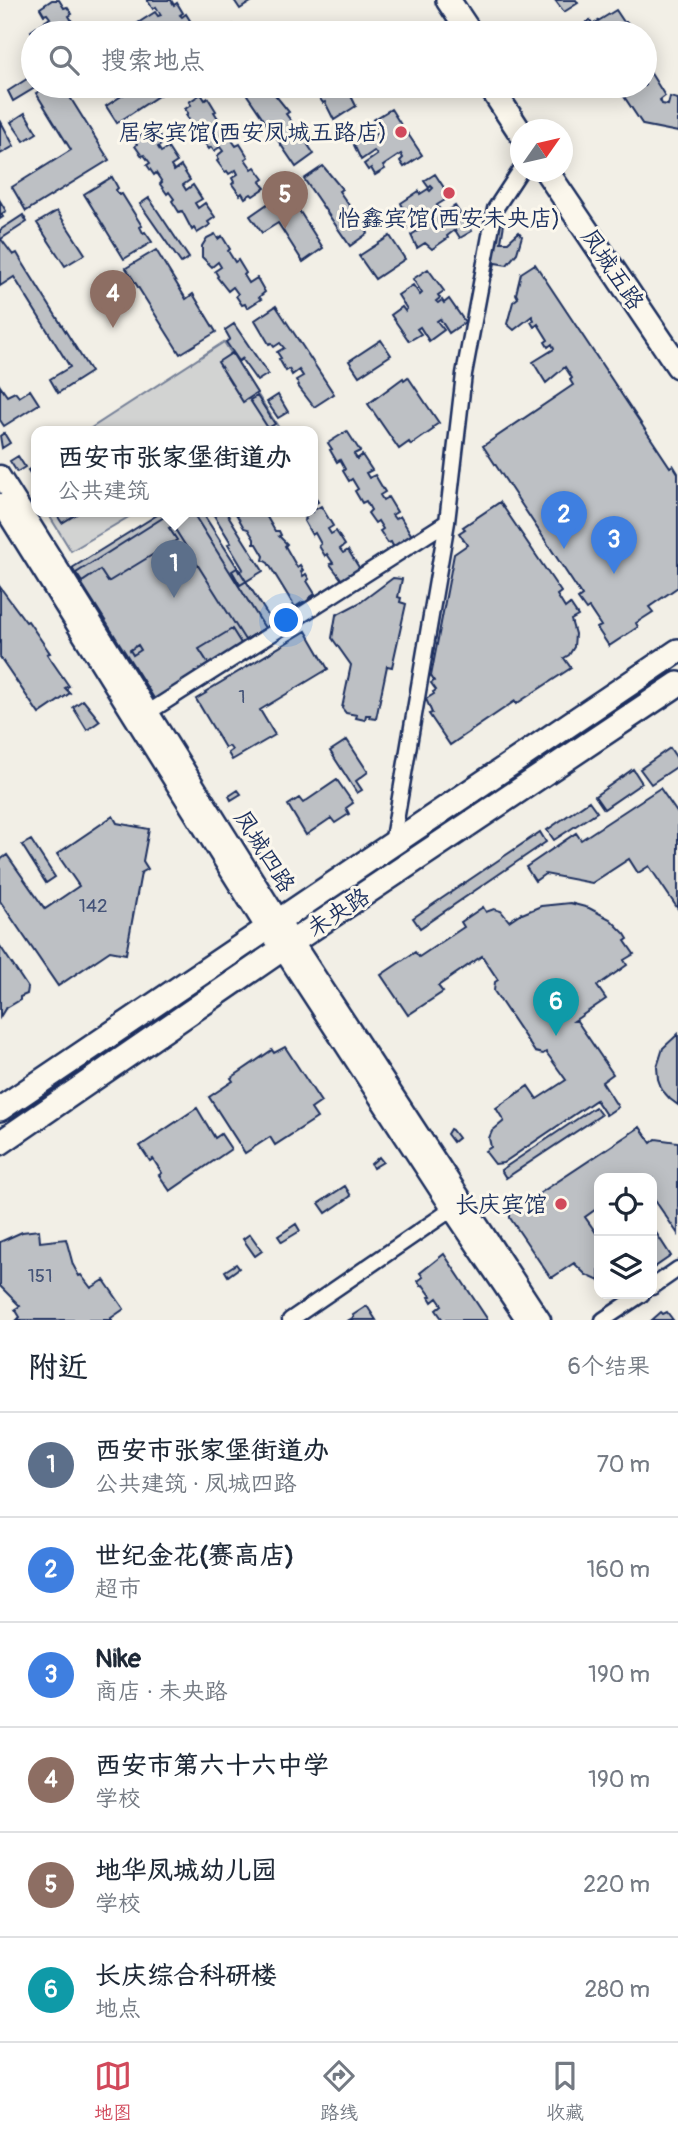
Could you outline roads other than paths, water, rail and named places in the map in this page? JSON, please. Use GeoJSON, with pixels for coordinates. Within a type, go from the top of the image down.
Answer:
{"type":"FeatureCollection","features":[{"type":"Feature","properties":{"kind":"main road"},"geometry":{"type":"LineString","coordinates":[[433,0],[447,21]]}},
{"type":"Feature","properties":{"kind":"main road"},"geometry":{"type":"LineString","coordinates":[[448,0],[462,21]]}},
{"type":"Feature","properties":{"kind":"main road"},"geometry":{"type":"LineString","coordinates":[[498,98],[512,119]]}},
{"type":"Feature","properties":{"kind":"main road"},"geometry":{"type":"LineString","coordinates":[[514,98],[528,119]]}},
{"type":"Feature","properties":{"kind":"main road","name":"凤城五路"},"geometry":{"type":"LineString","coordinates":[[554,182],[678,366]]}},
{"type":"Feature","properties":{"kind":"main road","name":"凤城五路"},"geometry":{"type":"LineString","coordinates":[[570,182],[678,341]]}},
{"type":"Feature","properties":{"kind":"main road","name":"未央路"},"geometry":{"type":"LineString","coordinates":[[0,1109],[678,651]]}},
{"type":"Feature","properties":{"kind":"main road","name":"未央路"},"geometry":{"type":"LineString","coordinates":[[0,1143],[288,945],[678,684]]}},
{"type":"Feature","properties":{"kind":"street"},"geometry":{"type":"LineString","coordinates":[[392,844],[447,522],[464,374],[495,209],[513,182]]}},
{"type":"Feature","properties":{"kind":"street","name":"凤城四路"},"geometry":{"type":"LineString","coordinates":[[0,475],[143,716],[273,925],[457,1206],[526,1320]]}},
{"type":"Feature","properties":{"kind":"street","name":"凤城四路"},"geometry":{"type":"LineString","coordinates":[[0,503],[143,716]]}},
{"type":"Feature","properties":{"kind":"street"},"geometry":{"type":"LineString","coordinates":[[143,716],[447,522]]}},
{"type":"Feature","properties":{"kind":"street"},"geometry":{"type":"LineString","coordinates":[[290,1320],[457,1206]]}},
{"type":"Feature","properties":{"kind":"street","name":"凤城四路"},"geometry":{"type":"LineString","coordinates":[[457,1206],[541,1320]]}},
{"type":"Feature","properties":{"kind":"street"},"geometry":{"type":"LineString","coordinates":[[657,1284],[678,1269]]}},
{"type":"Feature","properties":{"kind":"street"},"geometry":{"type":"LineString","coordinates":[[603,1320],[634,1299]]}},
{"type":"Feature","properties":{"kind":"place","name":"居家宾馆(西安凤城五路店)"},"geometry":{"type":"Point","coordinates":[401,132]}},
{"type":"Feature","properties":{"kind":"place","name":"怡鑫宾馆(西安未央店)"},"geometry":{"type":"Point","coordinates":[449,193]}},
{"type":"Feature","properties":{"kind":"place","name":"地华凤城幼儿园"},"geometry":{"type":"Point","coordinates":[285,229]}},
{"type":"Feature","properties":{"kind":"place","name":"西安市第六十六中学"},"geometry":{"type":"Point","coordinates":[113,328]}},
{"type":"Feature","properties":{"kind":"place","name":"世纪金花(赛高店)"},"geometry":{"type":"Point","coordinates":[564,549]}},
{"type":"Feature","properties":{"kind":"place","name":"Nike"},"geometry":{"type":"Point","coordinates":[614,574]}},
{"type":"Feature","properties":{"kind":"place","name":"西安市张家堡街道办"},"geometry":{"type":"Point","coordinates":[174,598]}},
{"type":"Feature","properties":{"kind":"place","name":"长庆综合科研楼"},"geometry":{"type":"Point","coordinates":[556,1036]}},
{"type":"Feature","properties":{"kind":"place","name":"长庆宾馆"},"geometry":{"type":"Point","coordinates":[561,1204]}}]}
